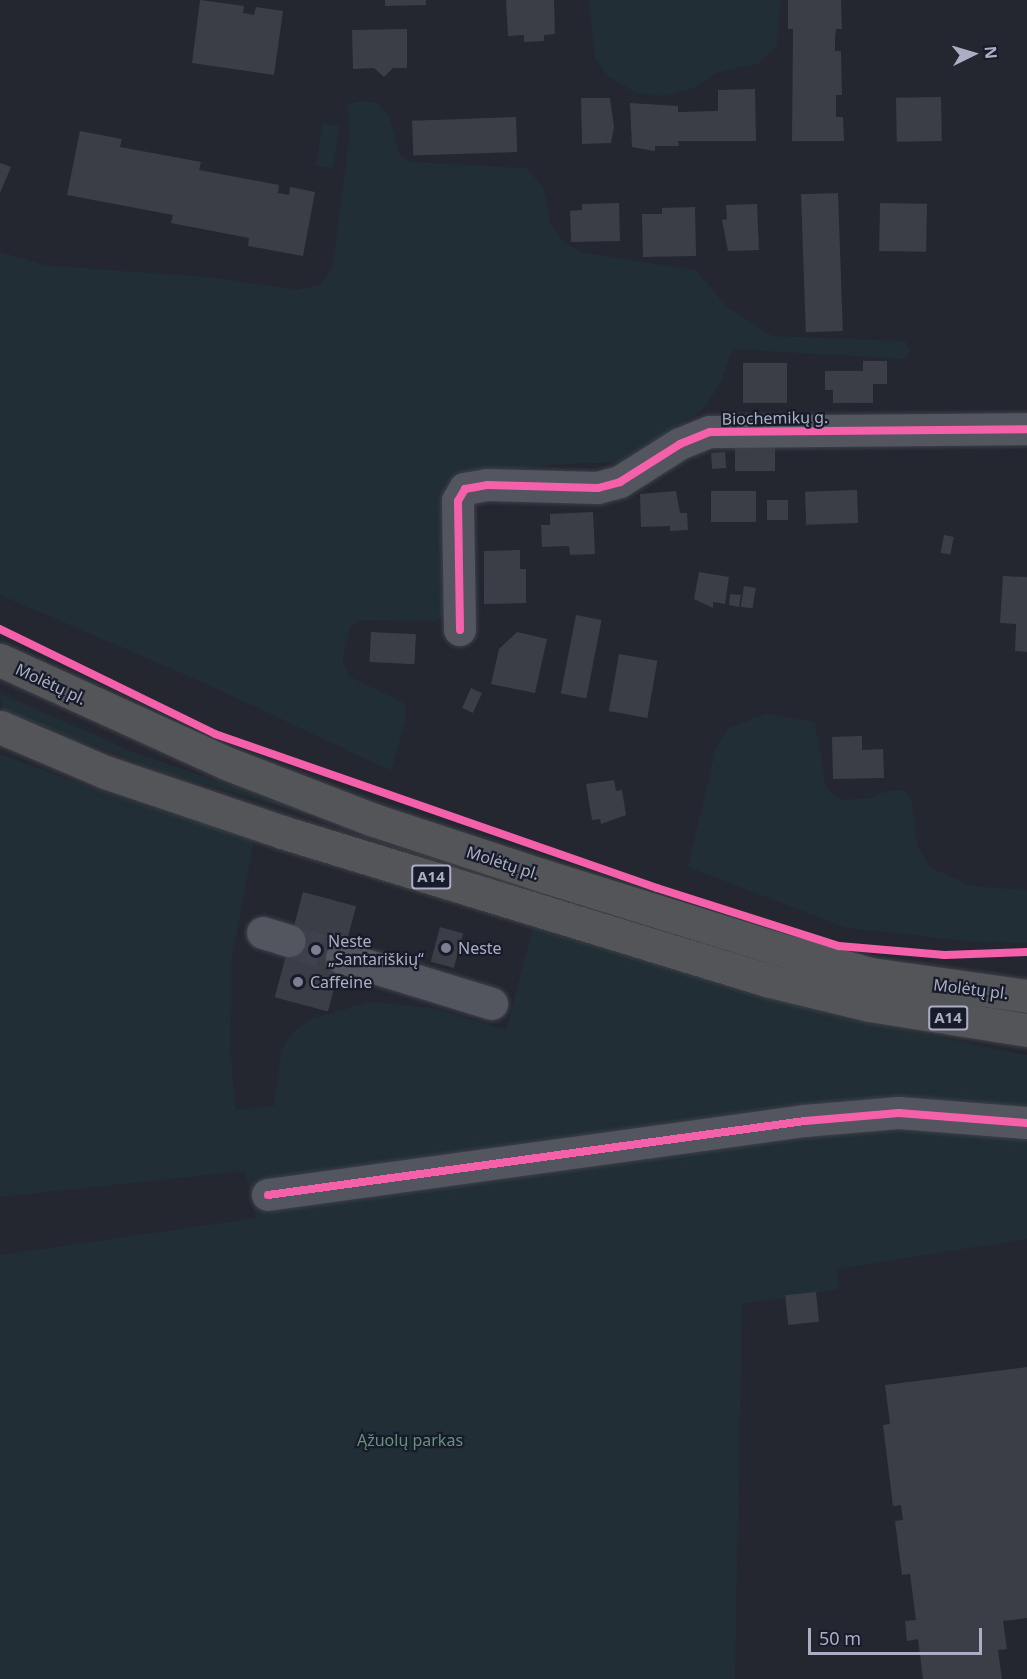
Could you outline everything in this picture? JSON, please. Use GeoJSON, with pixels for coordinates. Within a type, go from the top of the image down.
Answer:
{"type":"FeatureCollection","features":[{"type":"Feature","properties":{"kind":"highway","name":"Molėtų pl."},"geometry":{"type":"LineString","coordinates":[[0,660],[146,729],[247,771],[374,820],[532,873],[775,948],[871,974],[1027,996]]}},
{"type":"Feature","properties":{"kind":"highway","name":"Molėtų pl."},"geometry":{"type":"LineString","coordinates":[[0,727],[105,771],[282,832],[770,981],[869,1005],[1027,1030]]}},
{"type":"Feature","properties":{"kind":"street","name":"Biochemikų g."},"geometry":{"type":"LineString","coordinates":[[460,630],[458,501],[465,489],[487,485],[598,488],[620,482],[680,444],[710,432],[1027,429]]}},
{"type":"Feature","properties":{"kind":"street"},"geometry":{"type":"LineString","coordinates":[[342,958],[492,1004]]}},
{"type":"Feature","properties":{"kind":"street"},"geometry":{"type":"LineString","coordinates":[[268,1195],[805,1121],[899,1113],[1027,1123]]}},
{"type":"Feature","properties":{"kind":"green space"},"geometry":{"type":"Polygon","coordinates":[[[589,0],[781,0],[777,45],[759,63],[716,73],[694,88],[664,96],[636,93],[608,76],[595,58],[589,0]]]}},
{"type":"Feature","properties":{"kind":"green space"},"geometry":{"type":"Polygon","coordinates":[[[364,100],[378,104],[390,117],[399,154],[411,162],[527,168],[543,187],[551,225],[565,244],[584,253],[696,270],[728,308],[772,336],[905,341],[910,352],[905,359],[732,349],[721,382],[703,410],[623,462],[548,465],[465,478],[452,609],[436,621],[361,620],[350,627],[342,661],[350,677],[405,703],[405,722],[391,771],[211,686],[0,595],[0,252],[45,265],[206,277],[297,290],[320,285],[332,269],[349,143],[348,104],[364,100]]]}},
{"type":"Feature","properties":{"kind":"green space"},"geometry":{"type":"Polygon","coordinates":[[[323,123],[340,126],[332,168],[316,165],[323,123]]]}},
{"type":"Feature","properties":{"kind":"green space"},"geometry":{"type":"Polygon","coordinates":[[[0,693],[130,751],[341,824],[167,773],[3,711],[0,693]]]}},
{"type":"Feature","properties":{"kind":"green space"},"geometry":{"type":"Polygon","coordinates":[[[766,714],[815,722],[826,788],[841,800],[871,798],[886,791],[905,790],[912,800],[917,846],[930,867],[971,886],[1027,890],[1027,943],[977,942],[847,928],[688,867],[716,747],[729,728],[766,714]]]}},
{"type":"Feature","properties":{"kind":"green space","name":"Ąžuolų parkas"},"geometry":{"type":"Polygon","coordinates":[[[0,754],[120,798],[254,840],[231,964],[230,1050],[236,1110],[274,1106],[282,1048],[295,1030],[311,1019],[370,1002],[433,1008],[506,1030],[533,928],[834,1016],[1027,1055],[1027,1239],[837,1269],[839,1289],[742,1304],[735,1679],[0,1679],[0,1255],[256,1218],[245,1171],[0,1197],[0,754]]]}},
{"type":"Feature","properties":{"kind":"building"},"geometry":{"type":"Polygon","coordinates":[[[200,0],[244,6],[243,13],[254,15],[256,7],[283,11],[274,75],[192,63],[200,0]]]}},
{"type":"Feature","properties":{"kind":"building"},"geometry":{"type":"Polygon","coordinates":[[[385,0],[426,0],[426,5],[385,6],[385,0]]]}},
{"type":"Feature","properties":{"kind":"building"},"geometry":{"type":"Polygon","coordinates":[[[506,0],[554,0],[555,34],[544,35],[544,41],[524,42],[524,35],[508,36],[506,0]]]}},
{"type":"Feature","properties":{"kind":"building"},"geometry":{"type":"Polygon","coordinates":[[[788,0],[841,0],[842,29],[836,29],[835,51],[841,51],[842,95],[836,95],[836,117],[843,117],[844,141],[792,141],[793,29],[788,29],[788,0]]]}},
{"type":"Feature","properties":{"kind":"building"},"geometry":{"type":"Polygon","coordinates":[[[407,29],[407,68],[393,68],[384,77],[374,68],[353,69],[352,30],[407,29]]]}},
{"type":"Feature","properties":{"kind":"building"},"geometry":{"type":"Polygon","coordinates":[[[755,89],[756,141],[678,141],[679,146],[655,146],[655,151],[632,147],[630,103],[678,106],[678,112],[718,111],[718,90],[755,89]]]}},
{"type":"Feature","properties":{"kind":"building"},"geometry":{"type":"Polygon","coordinates":[[[941,97],[942,141],[897,142],[896,98],[941,97]]]}},
{"type":"Feature","properties":{"kind":"building"},"geometry":{"type":"Polygon","coordinates":[[[581,98],[610,98],[614,127],[611,143],[582,144],[581,98]]]}},
{"type":"Feature","properties":{"kind":"building"},"geometry":{"type":"Polygon","coordinates":[[[516,117],[517,152],[413,156],[412,121],[516,117]]]}},
{"type":"Feature","properties":{"kind":"building"},"geometry":{"type":"Polygon","coordinates":[[[80,131],[122,139],[120,147],[201,162],[199,170],[279,185],[278,193],[289,195],[290,187],[315,192],[303,256],[248,246],[249,238],[171,223],[173,215],[67,195],[80,131]]]}},
{"type":"Feature","properties":{"kind":"building"},"geometry":{"type":"Polygon","coordinates":[[[0,163],[11,167],[0,193],[0,163]]]}},
{"type":"Feature","properties":{"kind":"building"},"geometry":{"type":"Polygon","coordinates":[[[838,193],[843,331],[806,332],[801,194],[838,193]]]}},
{"type":"Feature","properties":{"kind":"building"},"geometry":{"type":"Polygon","coordinates":[[[619,203],[620,241],[571,242],[570,211],[582,210],[582,204],[619,203]]]}},
{"type":"Feature","properties":{"kind":"building"},"geometry":{"type":"Polygon","coordinates":[[[880,203],[927,204],[926,252],[879,251],[880,203]]]}},
{"type":"Feature","properties":{"kind":"building"},"geometry":{"type":"Polygon","coordinates":[[[757,204],[759,250],[728,251],[722,220],[727,219],[726,205],[757,204]]]}},
{"type":"Feature","properties":{"kind":"building"},"geometry":{"type":"Polygon","coordinates":[[[695,207],[696,256],[643,257],[642,214],[662,214],[662,208],[695,207]]]}},
{"type":"Feature","properties":{"kind":"building"},"geometry":{"type":"Polygon","coordinates":[[[863,361],[887,361],[887,384],[873,384],[873,403],[833,403],[833,390],[825,390],[825,371],[863,371],[863,361]]]}},
{"type":"Feature","properties":{"kind":"building"},"geometry":{"type":"Polygon","coordinates":[[[743,363],[787,363],[787,403],[743,403],[743,363]]]}},
{"type":"Feature","properties":{"kind":"building"},"geometry":{"type":"Polygon","coordinates":[[[735,447],[775,447],[775,471],[735,471],[735,447]]]}},
{"type":"Feature","properties":{"kind":"building"},"geometry":{"type":"Polygon","coordinates":[[[725,452],[726,468],[712,469],[711,453],[725,452]]]}},
{"type":"Feature","properties":{"kind":"building"},"geometry":{"type":"Polygon","coordinates":[[[857,490],[858,523],[806,525],[805,492],[857,490]]]}},
{"type":"Feature","properties":{"kind":"building"},"geometry":{"type":"Polygon","coordinates":[[[676,491],[680,513],[687,513],[688,530],[670,531],[670,526],[641,527],[640,494],[676,491]]]}},
{"type":"Feature","properties":{"kind":"building"},"geometry":{"type":"Polygon","coordinates":[[[711,491],[756,491],[756,522],[711,522],[711,491]]]}},
{"type":"Feature","properties":{"kind":"building"},"geometry":{"type":"Polygon","coordinates":[[[767,500],[788,500],[788,520],[767,520],[767,500]]]}},
{"type":"Feature","properties":{"kind":"building"},"geometry":{"type":"Polygon","coordinates":[[[593,512],[595,554],[570,555],[569,546],[542,547],[541,525],[550,525],[550,514],[593,512]]]}},
{"type":"Feature","properties":{"kind":"building"},"geometry":{"type":"Polygon","coordinates":[[[944,535],[954,537],[950,555],[941,553],[944,535]]]}},
{"type":"Feature","properties":{"kind":"building"},"geometry":{"type":"Polygon","coordinates":[[[520,550],[520,569],[526,569],[526,603],[484,604],[484,551],[520,550]]]}},
{"type":"Feature","properties":{"kind":"building"},"geometry":{"type":"Polygon","coordinates":[[[699,572],[729,577],[725,604],[713,602],[713,608],[694,599],[699,572]]]}},
{"type":"Feature","properties":{"kind":"building"},"geometry":{"type":"Polygon","coordinates":[[[1003,576],[1027,577],[1027,652],[1015,651],[1016,624],[1000,623],[1003,576]]]}},
{"type":"Feature","properties":{"kind":"building"},"geometry":{"type":"Polygon","coordinates":[[[744,586],[756,588],[753,609],[741,607],[744,586]]]}},
{"type":"Feature","properties":{"kind":"building"},"geometry":{"type":"Polygon","coordinates":[[[730,594],[741,595],[739,607],[729,605],[730,594]]]}},
{"type":"Feature","properties":{"kind":"building"},"geometry":{"type":"Polygon","coordinates":[[[576,615],[602,620],[586,698],[561,694],[576,615]]]}},
{"type":"Feature","properties":{"kind":"building"},"geometry":{"type":"Polygon","coordinates":[[[371,632],[416,634],[414,664],[369,662],[371,632]]]}},
{"type":"Feature","properties":{"kind":"building"},"geometry":{"type":"Polygon","coordinates":[[[517,632],[547,639],[535,693],[491,684],[499,649],[517,632]]]}},
{"type":"Feature","properties":{"kind":"building"},"geometry":{"type":"Polygon","coordinates":[[[619,654],[657,661],[647,718],[609,711],[619,654]]]}},
{"type":"Feature","properties":{"kind":"building"},"geometry":{"type":"Polygon","coordinates":[[[471,688],[482,693],[473,713],[462,708],[471,688]]]}},
{"type":"Feature","properties":{"kind":"building"},"geometry":{"type":"Polygon","coordinates":[[[862,736],[862,750],[883,749],[884,778],[833,779],[832,737],[862,736]]]}},
{"type":"Feature","properties":{"kind":"building"},"geometry":{"type":"Polygon","coordinates":[[[614,780],[616,791],[622,790],[626,815],[601,824],[600,819],[592,820],[586,784],[614,780]]]}},
{"type":"Feature","properties":{"kind":"building","name":"Neste „Santariškių“"},"geometry":{"type":"Polygon","coordinates":[[[303,892],[356,906],[328,1012],[275,997],[303,892]]]}},
{"type":"Feature","properties":{"kind":"building","name":"Neste"},"geometry":{"type":"Polygon","coordinates":[[[440,927],[463,933],[454,968],[431,962],[440,927]]]}},
{"type":"Feature","properties":{"kind":"building"},"geometry":{"type":"Polygon","coordinates":[[[816,1292],[819,1322],[788,1325],[785,1295],[816,1292]]]}},
{"type":"Feature","properties":{"kind":"building"},"geometry":{"type":"Polygon","coordinates":[[[1027,1367],[1027,1618],[1003,1621],[1007,1649],[998,1650],[1002,1679],[923,1679],[918,1639],[907,1641],[905,1621],[916,1620],[910,1574],[902,1575],[895,1521],[903,1520],[901,1505],[893,1506],[883,1425],[890,1424],[885,1385],[1027,1367]]]}},
{"type":"Feature","properties":{"kind":"tunnel"},"geometry":{"type":"LineString","coordinates":[[290,941],[342,958]]}},
{"type":"Feature","properties":{"kind":"cycle path"},"geometry":{"type":"LineString","coordinates":[[460,630],[458,501],[465,489],[487,485],[598,488],[620,482],[680,444],[710,432],[1027,429]]}},
{"type":"Feature","properties":{"kind":"cycle path"},"geometry":{"type":"LineString","coordinates":[[0,629],[215,734],[657,888],[839,946],[945,955],[1027,952]]}},
{"type":"Feature","properties":{"kind":"cycle path"},"geometry":{"type":"LineString","coordinates":[[268,1195],[805,1121],[899,1113],[1027,1123]]}},
{"type":"Feature","properties":{"kind":"place","name":"Neste"},"geometry":{"type":"Point","coordinates":[446,948]}},
{"type":"Feature","properties":{"kind":"place","name":"Neste „Santariškių“"},"geometry":{"type":"Point","coordinates":[316,950]}},
{"type":"Feature","properties":{"kind":"place","name":"Caffeine"},"geometry":{"type":"Point","coordinates":[298,982]}}]}
